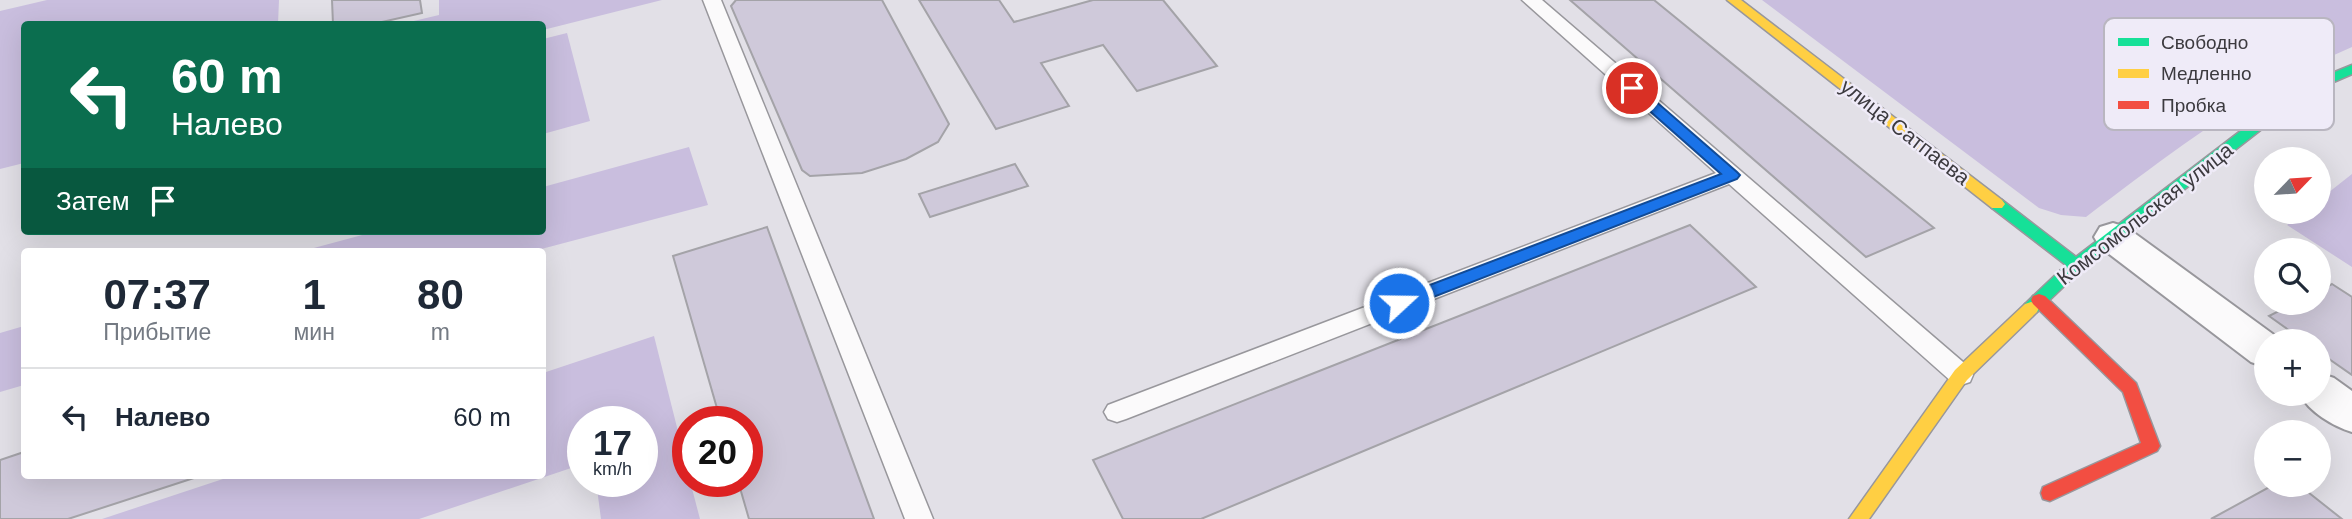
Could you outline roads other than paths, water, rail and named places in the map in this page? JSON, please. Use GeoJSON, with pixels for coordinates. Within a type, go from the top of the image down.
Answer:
{"type":"FeatureCollection","features":[{"type":"Feature","properties":{"kind":"street","name":"улица Сатпаева"},"geometry":{"type":"LineString","coordinates":[[1733,0],[2076,265]]}},
{"type":"Feature","properties":{"kind":"street","name":"Комсомольская улица"},"geometry":{"type":"LineString","coordinates":[[2334,77],[2352,69]]}},
{"type":"Feature","properties":{"kind":"street","name":"Комсомольская улица"},"geometry":{"type":"LineString","coordinates":[[1858,519],[1962,375],[2076,265],[2251,130]]}},
{"type":"Feature","properties":{"kind":"street"},"geometry":{"type":"LineString","coordinates":[[2113,237],[2254,342]]}},
{"type":"Feature","properties":{"kind":"street"},"geometry":{"type":"LineString","coordinates":[[2039,300],[2130,388],[2151,446],[2050,493]]}},
{"type":"Feature","properties":{"kind":"street"},"geometry":{"type":"LineString","coordinates":[[2331,399],[2352,415]]}},
{"type":"Feature","properties":{"kind":"lane"},"geometry":{"type":"LineString","coordinates":[[712,0],[919,519]]}},
{"type":"Feature","properties":{"kind":"lane"},"geometry":{"type":"LineString","coordinates":[[1531,0],[1962,375]]}},
{"type":"Feature","properties":{"kind":"lane"},"geometry":{"type":"LineString","coordinates":[[1117,412],[1732,175]]}}]}
